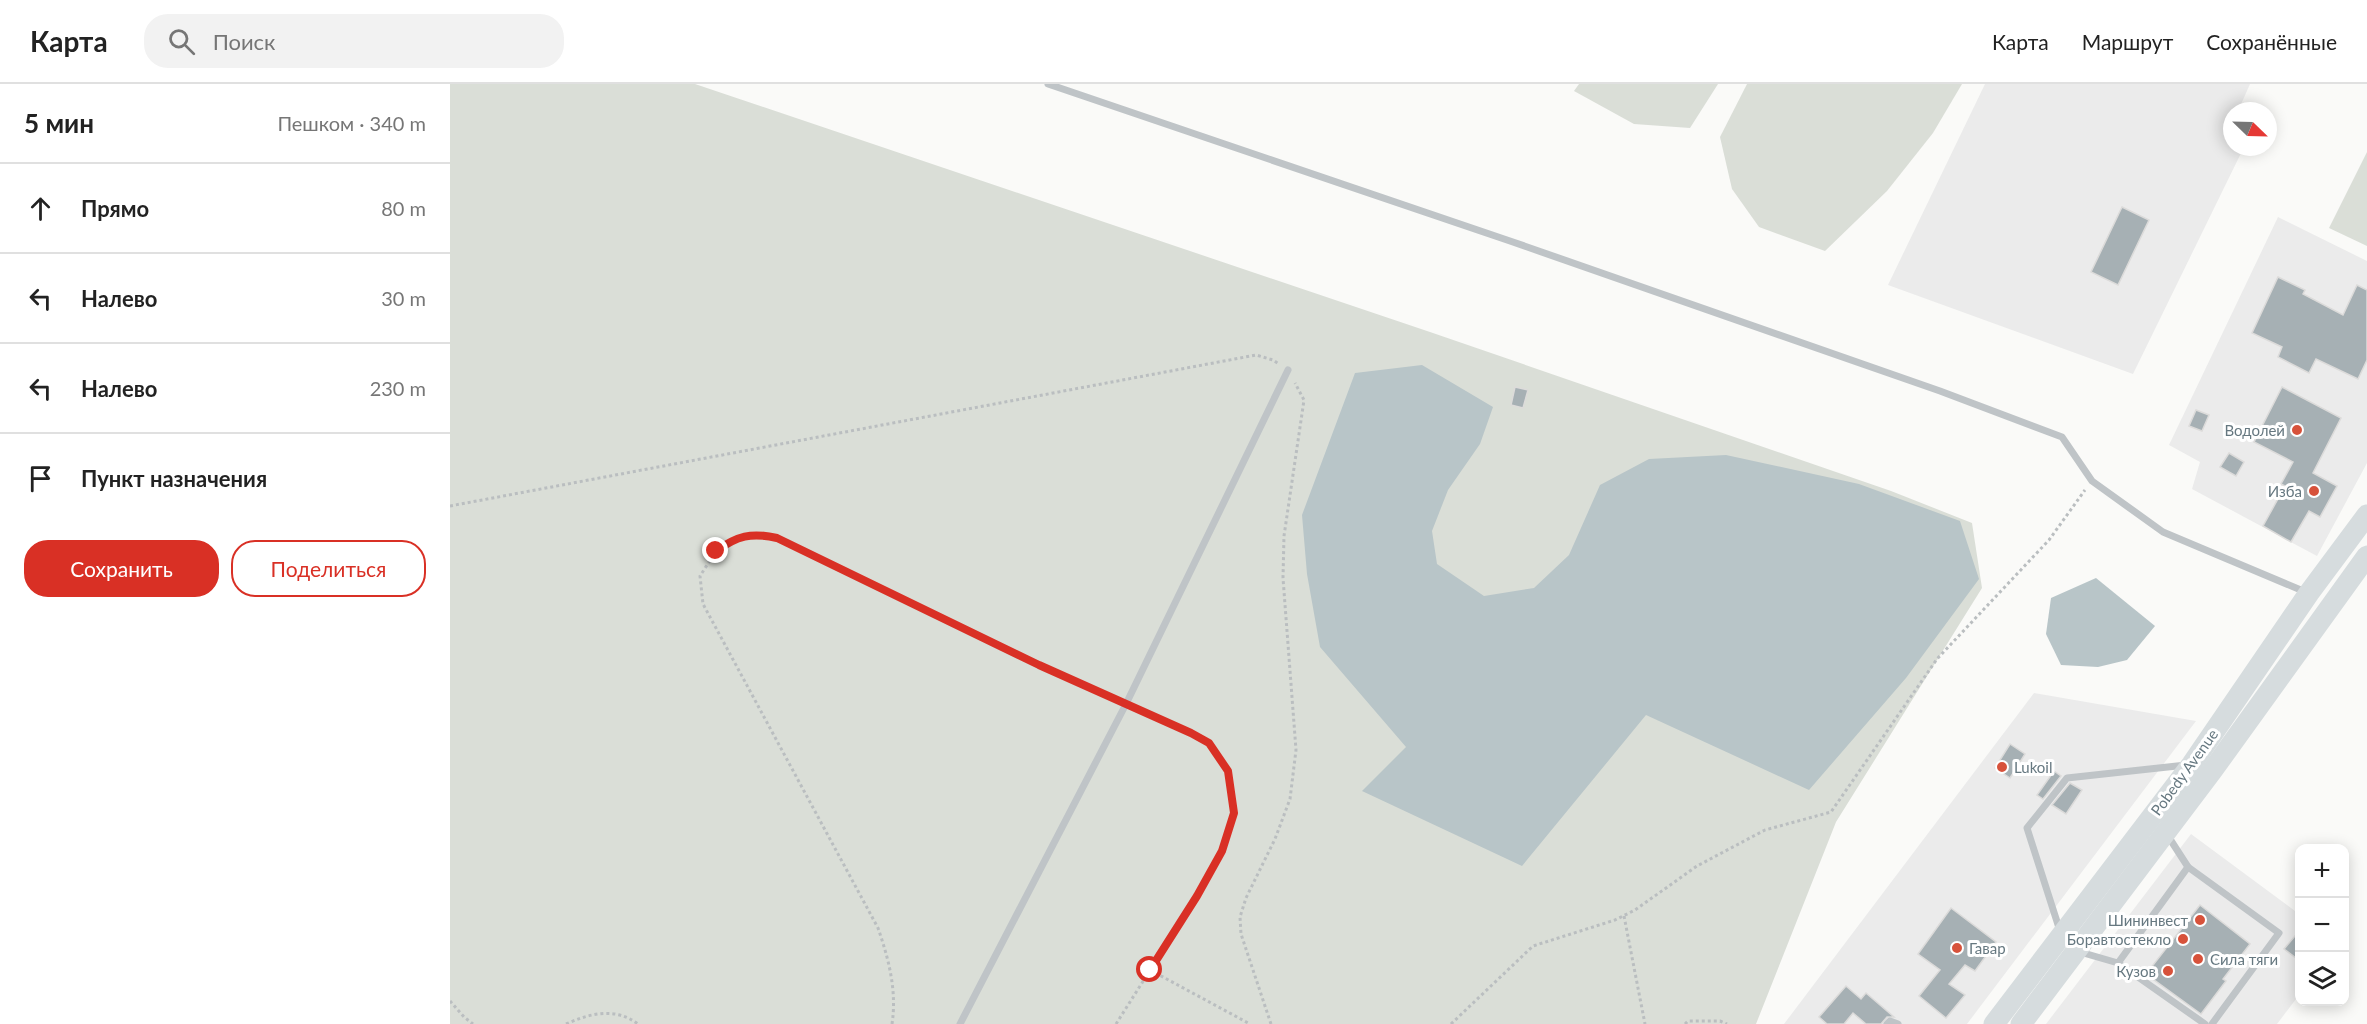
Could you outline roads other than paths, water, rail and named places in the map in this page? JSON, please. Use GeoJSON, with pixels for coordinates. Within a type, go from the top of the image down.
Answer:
{"type":"FeatureCollection","features":[{"type":"Feature","properties":{"kind":"main road","name":"Pobedy Avenue"},"geometry":{"type":"LineString","coordinates":[[2022,1024],[2068,943],[2309,593],[2367,515]]}},
{"type":"Feature","properties":{"kind":"main road","name":"Pobedy Avenue"},"geometry":{"type":"LineString","coordinates":[[1994,1024],[2165,832],[2321,622],[2367,556]]}},
{"type":"Feature","properties":{"kind":"lane"},"geometry":{"type":"LineString","coordinates":[[1048,84],[1941,391],[2062,437],[2092,481],[2163,532],[2309,593]]}},
{"type":"Feature","properties":{"kind":"lane"},"geometry":{"type":"LineString","coordinates":[[960,1024],[1126,704],[1288,370]]}},
{"type":"Feature","properties":{"kind":"lane"},"geometry":{"type":"LineString","coordinates":[[2192,764],[2067,778],[2027,828],[2068,943],[2118,963],[2205,1024]]}},
{"type":"Feature","properties":{"kind":"lane"},"geometry":{"type":"LineString","coordinates":[[2165,832],[2188,867],[2279,933],[2212,1024]]}},
{"type":"Feature","properties":{"kind":"lane"},"geometry":{"type":"LineString","coordinates":[[2118,963],[2188,867]]}},
{"type":"Feature","properties":{"kind":"lane"},"geometry":{"type":"LineString","coordinates":[[1887,1024],[1890,1021],[1898,1024]]}},
{"type":"Feature","properties":{"kind":"place","name":"Водолей"},"geometry":{"type":"Point","coordinates":[2297,430]}},
{"type":"Feature","properties":{"kind":"place","name":"Изба"},"geometry":{"type":"Point","coordinates":[2314,491]}},
{"type":"Feature","properties":{"kind":"place","name":"Lukoil"},"geometry":{"type":"Point","coordinates":[2002,767]}},
{"type":"Feature","properties":{"kind":"place","name":"Шининвест"},"geometry":{"type":"Point","coordinates":[2200,920]}},
{"type":"Feature","properties":{"kind":"place","name":"Боравтостекло"},"geometry":{"type":"Point","coordinates":[2183,939]}},
{"type":"Feature","properties":{"kind":"place","name":"Гавар"},"geometry":{"type":"Point","coordinates":[1957,948]}},
{"type":"Feature","properties":{"kind":"place","name":"Сила тяги"},"geometry":{"type":"Point","coordinates":[2198,959]}},
{"type":"Feature","properties":{"kind":"place","name":"Кузов"},"geometry":{"type":"Point","coordinates":[2168,971]}}]}
